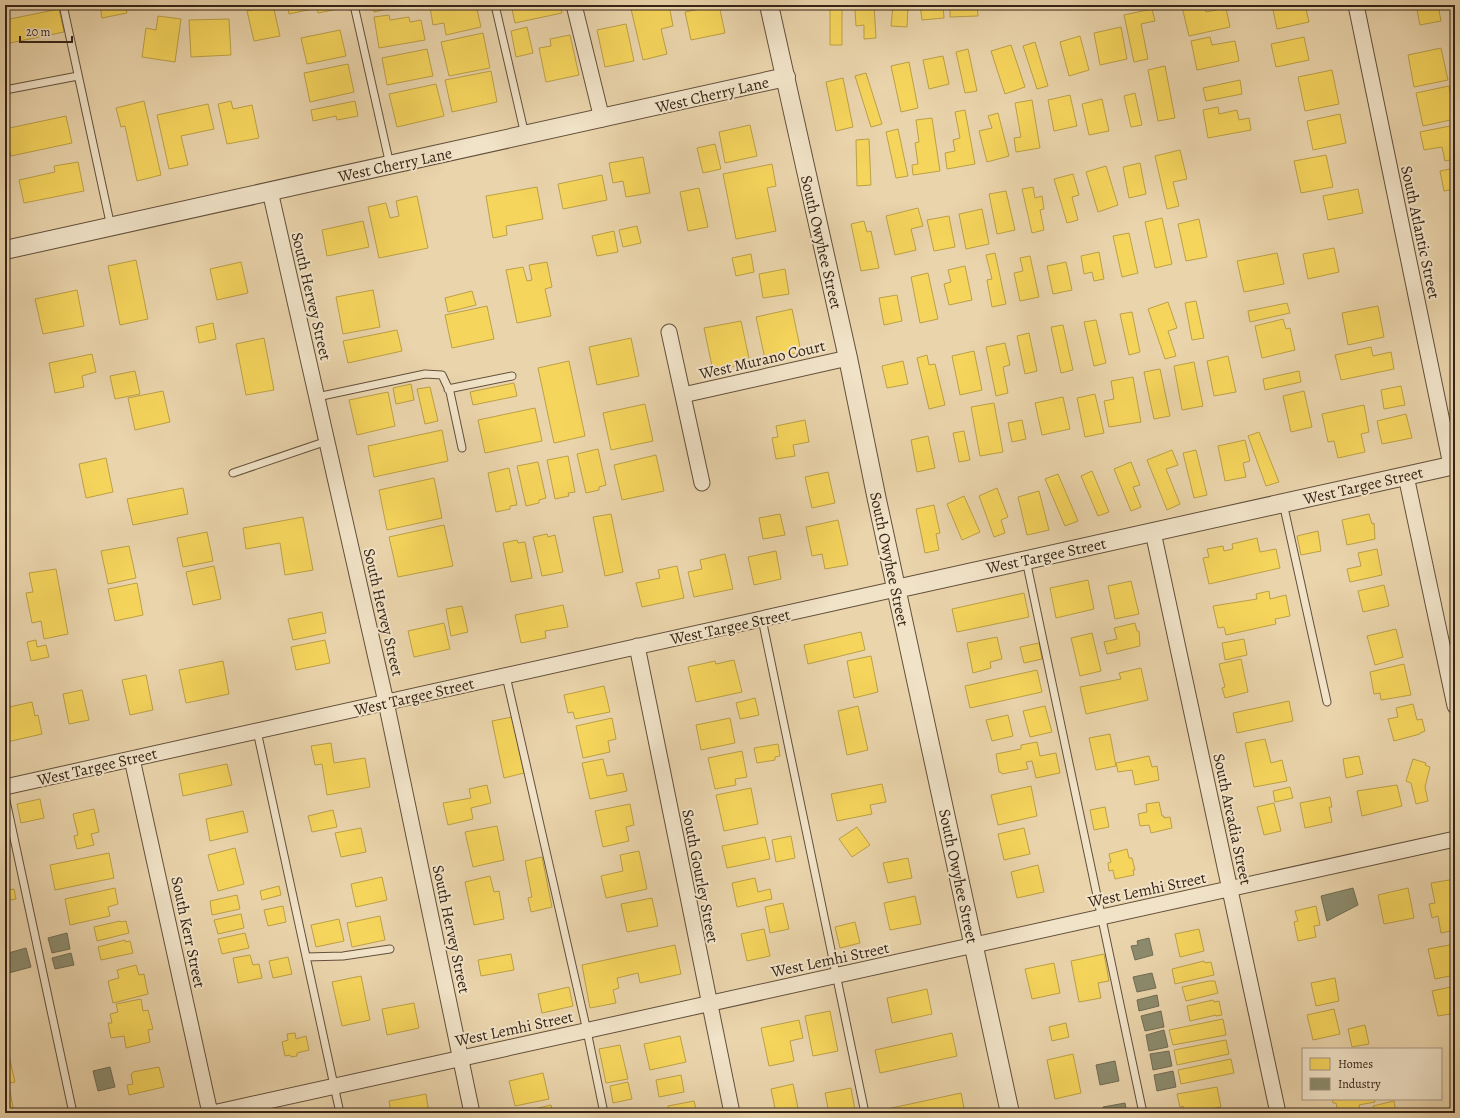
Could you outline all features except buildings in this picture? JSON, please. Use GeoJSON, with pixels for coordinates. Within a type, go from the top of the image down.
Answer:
{"type":"FeatureCollection","features":[{"type":"Feature","properties":{"kind":"street"},"geometry":{"type":"LineString","coordinates":[[574,5],[602,118]]}},
{"type":"Feature","properties":{"kind":"street","name":"South Owyhee Street"},"geometry":{"type":"LineString","coordinates":[[769,5],[848,358],[896,589],[1010,1113]]}},
{"type":"Feature","properties":{"kind":"street","name":"South Atlantic Street"},"geometry":{"type":"LineString","coordinates":[[1356,5],[1453,465]]}},
{"type":"Feature","properties":{"kind":"street","name":"West Cherry Lane"},"geometry":{"type":"LineString","coordinates":[[5,250],[786,77]]}},
{"type":"Feature","properties":{"kind":"street","name":"South Hervey Street"},"geometry":{"type":"LineString","coordinates":[[270,191],[386,702],[472,1113]]}},
{"type":"Feature","properties":{"kind":"street","name":"West Murano Court"},"geometry":{"type":"LineString","coordinates":[[669,332],[702,483]]}},
{"type":"Feature","properties":{"kind":"street","name":"West Murano Court"},"geometry":{"type":"LineString","coordinates":[[683,395],[848,358]]}},
{"type":"Feature","properties":{"kind":"street","name":"West Targee Street"},"geometry":{"type":"LineString","coordinates":[[5,787],[1453,465]]}},
{"type":"Feature","properties":{"kind":"street"},"geometry":{"type":"LineString","coordinates":[[1406,476],[1455,706]]}},
{"type":"Feature","properties":{"kind":"street","name":"South Arcadia Street"},"geometry":{"type":"LineString","coordinates":[[1154,532],[1278,1113]]}},
{"type":"Feature","properties":{"kind":"street","name":"South Gourley Street"},"geometry":{"type":"LineString","coordinates":[[637,646],[732,1113]]}},
{"type":"Feature","properties":{"kind":"street","name":"South Kerr Street"},"geometry":{"type":"LineString","coordinates":[[132,759],[210,1113]]}},
{"type":"Feature","properties":{"kind":"street","name":"West Lemhi Street"},"geometry":{"type":"LineString","coordinates":[[214,1113],[1455,839]]}},
{"type":"Feature","properties":{"kind":"lane"},"geometry":{"type":"LineString","coordinates":[[63,5],[111,227]]}},
{"type":"Feature","properties":{"kind":"lane"},"geometry":{"type":"LineString","coordinates":[[354,5],[390,165]]}},
{"type":"Feature","properties":{"kind":"lane"},"geometry":{"type":"LineString","coordinates":[[495,5],[525,135]]}},
{"type":"Feature","properties":{"kind":"lane"},"geometry":{"type":"LineString","coordinates":[[5,90],[78,76]]}},
{"type":"Feature","properties":{"kind":"lane"},"geometry":{"type":"LineString","coordinates":[[317,396],[425,374],[442,375],[448,389],[462,448]]}},
{"type":"Feature","properties":{"kind":"lane"},"geometry":{"type":"LineString","coordinates":[[448,389],[512,376]]}},
{"type":"Feature","properties":{"kind":"lane"},"geometry":{"type":"LineString","coordinates":[[233,473],[327,442]]}},
{"type":"Feature","properties":{"kind":"lane"},"geometry":{"type":"LineString","coordinates":[[1283,503],[1327,702]]}},
{"type":"Feature","properties":{"kind":"lane"},"geometry":{"type":"LineString","coordinates":[[1026,560],[1143,1113]]}},
{"type":"Feature","properties":{"kind":"lane"},"geometry":{"type":"LineString","coordinates":[[762,619],[835,976],[865,1113]]}},
{"type":"Feature","properties":{"kind":"lane"},"geometry":{"type":"LineString","coordinates":[[506,676],[587,1031],[604,1113]]}},
{"type":"Feature","properties":{"kind":"lane"},"geometry":{"type":"LineString","coordinates":[[257,731],[340,1113]]}},
{"type":"Feature","properties":{"kind":"lane"},"geometry":{"type":"LineString","coordinates":[[5,796],[73,1113]]}},
{"type":"Feature","properties":{"kind":"lane"},"geometry":{"type":"LineString","coordinates":[[306,957],[343,956],[390,949]]}}]}
